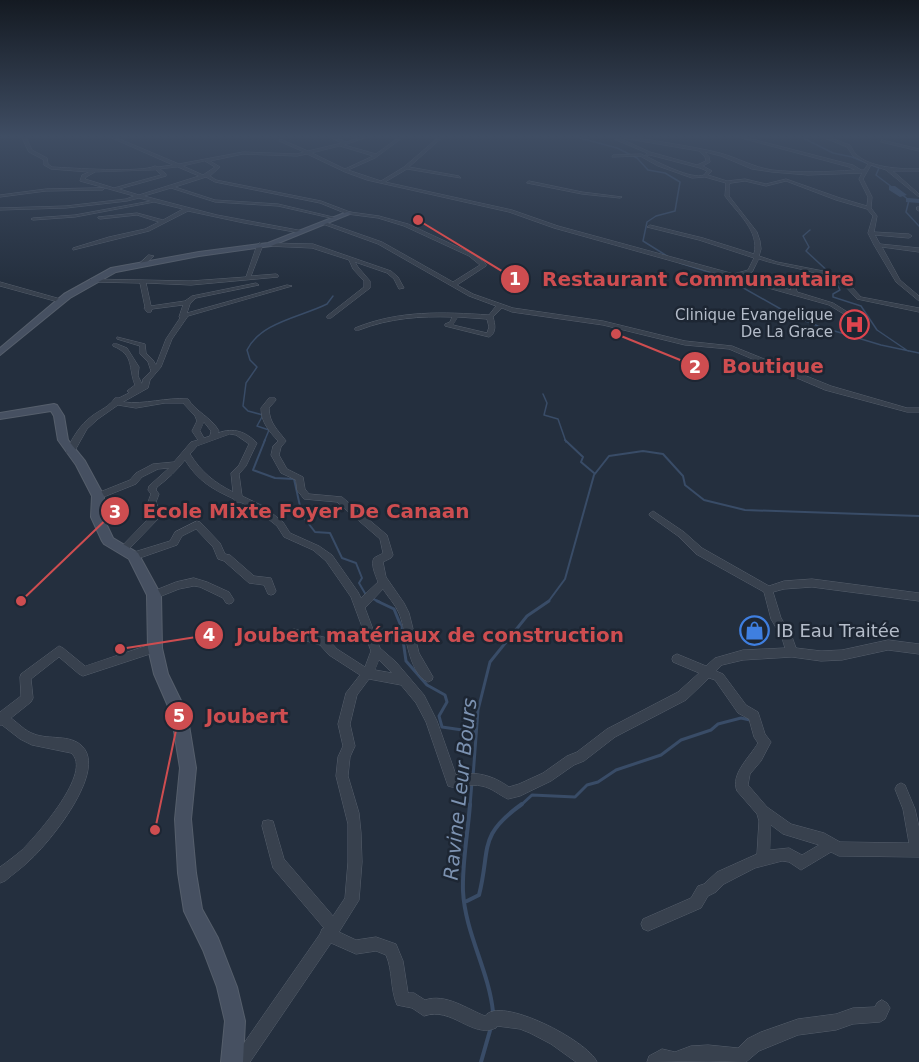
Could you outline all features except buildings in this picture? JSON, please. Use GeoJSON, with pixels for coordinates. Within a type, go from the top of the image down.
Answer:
{"type":"FeatureCollection","features":[{"type":"Feature","properties":{"kind":"street"},"geometry":{"type":"LineString","coordinates":[[97,185],[138,198],[231,220],[300,231]]}},
{"type":"Feature","properties":{"kind":"street"},"geometry":{"type":"LineString","coordinates":[[0,196],[46,190],[112,189],[128,185]]}},
{"type":"Feature","properties":{"kind":"street"},"geometry":{"type":"LineString","coordinates":[[0,209],[85,205],[138,198],[181,185]]}},
{"type":"Feature","properties":{"kind":"street"},"geometry":{"type":"LineString","coordinates":[[237,185],[321,202],[349,213],[379,217],[406,225],[471,255],[484,265],[453,285]]}},
{"type":"Feature","properties":{"kind":"street"},"geometry":{"type":"LineString","coordinates":[[395,185],[448,195],[536,218],[556,227],[735,275],[831,304],[859,321]]}},
{"type":"Feature","properties":{"kind":"street"},"geometry":{"type":"LineString","coordinates":[[541,185],[582,193],[620,197]]}},
{"type":"Feature","properties":{"kind":"street"},"geometry":{"type":"LineString","coordinates":[[727,185],[727,196],[756,233],[759,245],[758,256],[751,271],[735,275]]}},
{"type":"Feature","properties":{"kind":"street"},"geometry":{"type":"LineString","coordinates":[[798,185],[838,200],[869,208],[875,216],[872,233],[877,245],[898,281],[919,299]]}},
{"type":"Feature","properties":{"kind":"street"},"geometry":{"type":"LineString","coordinates":[[863,185],[870,197],[869,208]]}},
{"type":"Feature","properties":{"kind":"street"},"geometry":{"type":"LineString","coordinates":[[906,185],[919,196]]}},
{"type":"Feature","properties":{"kind":"street"},"geometry":{"type":"LineString","coordinates":[[172,188],[215,201],[278,205],[335,218]]}},
{"type":"Feature","properties":{"kind":"street"},"geometry":{"type":"LineString","coordinates":[[33,219],[75,216],[154,201]]}},
{"type":"Feature","properties":{"kind":"street"},"geometry":{"type":"LineString","coordinates":[[75,249],[111,238],[147,231],[188,209]]}},
{"type":"Feature","properties":{"kind":"street"},"geometry":{"type":"LineString","coordinates":[[269,245],[349,213]]}},
{"type":"Feature","properties":{"kind":"street"},"geometry":{"type":"LineString","coordinates":[[73,221],[137,214],[165,222]]}},
{"type":"Feature","properties":{"kind":"street"},"geometry":{"type":"LineString","coordinates":[[323,223],[380,243],[471,295],[517,312],[618,325],[652,336],[685,343],[730,347],[828,388],[907,410],[919,410]]}},
{"type":"Feature","properties":{"kind":"street"},"geometry":{"type":"LineString","coordinates":[[650,227],[821,272],[847,285],[856,296],[863,299],[919,310]]}},
{"type":"Feature","properties":{"kind":"street"},"geometry":{"type":"LineString","coordinates":[[872,233],[909,236]]}},
{"type":"Feature","properties":{"kind":"street"},"geometry":{"type":"LineString","coordinates":[[248,276],[260,245]]}},
{"type":"Feature","properties":{"kind":"street"},"geometry":{"type":"LineString","coordinates":[[0,352],[62,300],[92,280],[114,270],[260,245],[308,245],[389,272],[396,278],[400,288]]}},
{"type":"Feature","properties":{"kind":"street"},"geometry":{"type":"LineString","coordinates":[[877,245],[919,249]]}},
{"type":"Feature","properties":{"kind":"street"},"geometry":{"type":"LineString","coordinates":[[142,264],[151,256]]}},
{"type":"Feature","properties":{"kind":"street"},"geometry":{"type":"LineString","coordinates":[[328,317],[367,288],[367,281],[355,268],[351,259]]}},
{"type":"Feature","properties":{"kind":"street"},"geometry":{"type":"LineString","coordinates":[[92,280],[213,281],[248,276],[276,276]]}},
{"type":"Feature","properties":{"kind":"street"},"geometry":{"type":"LineString","coordinates":[[229,279],[231,290]]}},
{"type":"Feature","properties":{"kind":"street"},"geometry":{"type":"LineString","coordinates":[[794,293],[792,281],[835,280]]}},
{"type":"Feature","properties":{"kind":"street"},"geometry":{"type":"LineString","coordinates":[[143,282],[147,294],[148,310],[190,302],[196,288],[213,281]]}},
{"type":"Feature","properties":{"kind":"street"},"geometry":{"type":"LineString","coordinates":[[0,284],[62,300]]}},
{"type":"Feature","properties":{"kind":"street"},"geometry":{"type":"LineString","coordinates":[[194,297],[256,285]]}},
{"type":"Feature","properties":{"kind":"street"},"geometry":{"type":"LineString","coordinates":[[182,317],[289,286]]}},
{"type":"Feature","properties":{"kind":"street"},"geometry":{"type":"LineString","coordinates":[[70,452],[78,434],[93,419],[143,388],[182,317],[187,303]]}},
{"type":"Feature","properties":{"kind":"street"},"geometry":{"type":"LineString","coordinates":[[357,329],[395,318],[442,313],[490,317],[500,305]]}},
{"type":"Feature","properties":{"kind":"street"},"geometry":{"type":"LineString","coordinates":[[457,314],[452,323],[447,325],[489,335],[492,327],[490,317]]}},
{"type":"Feature","properties":{"kind":"street"},"geometry":{"type":"LineString","coordinates":[[117,403],[124,393],[139,386],[135,376],[136,367],[125,349],[117,342],[143,345],[143,354],[151,361],[154,371]]}},
{"type":"Feature","properties":{"kind":"street"},"geometry":{"type":"LineString","coordinates":[[272,400],[265,408],[265,417],[274,434],[282,441],[277,446],[276,459],[284,471],[300,479],[302,490],[307,497],[339,499],[384,537],[388,555],[378,560],[379,576],[404,612],[418,666],[428,677]]}},
{"type":"Feature","properties":{"kind":"street"},"geometry":{"type":"LineString","coordinates":[[117,403],[136,406],[165,401],[185,401],[213,427],[213,438]]}},
{"type":"Feature","properties":{"kind":"street"},"geometry":{"type":"LineString","coordinates":[[0,416],[54,407],[59,416],[63,440],[81,464],[98,496],[97,517],[108,541],[128,553],[154,595],[155,648],[161,674],[179,713],[188,768],[183,819],[187,873],[193,911],[211,945],[227,987],[235,1021],[232,1062]]}},
{"type":"Feature","properties":{"kind":"street"},"geometry":{"type":"LineString","coordinates":[[199,415],[201,421],[196,431],[202,441]]}},
{"type":"Feature","properties":{"kind":"street"},"geometry":{"type":"LineString","coordinates":[[128,553],[155,517],[156,512],[152,502],[156,494],[152,490],[153,486],[179,464],[192,446],[202,441],[234,432],[243,434],[253,443],[242,466],[235,473],[238,500]]}},
{"type":"Feature","properties":{"kind":"street"},"geometry":{"type":"LineString","coordinates":[[186,454],[193,466],[213,486],[238,500],[260,508],[280,524],[287,535],[325,554],[349,585],[366,600],[376,651],[367,674],[352,693],[344,724],[349,746],[345,754],[341,779],[354,821],[356,874],[351,900],[241,1062]]}},
{"type":"Feature","properties":{"kind":"street"},"geometry":{"type":"LineString","coordinates":[[98,496],[133,482],[156,466],[179,464],[193,466]]}},
{"type":"Feature","properties":{"kind":"street"},"geometry":{"type":"LineString","coordinates":[[653,514],[681,534],[699,551],[768,590],[776,619],[787,637],[792,652]]}},
{"type":"Feature","properties":{"kind":"street"},"geometry":{"type":"LineString","coordinates":[[128,553],[174,543],[178,534],[197,524],[217,545],[221,556],[227,558],[252,580],[268,580],[271,591]]}},
{"type":"Feature","properties":{"kind":"street"},"geometry":{"type":"LineString","coordinates":[[154,595],[189,582],[199,583],[215,593],[226,595],[229,600]]}},
{"type":"Feature","properties":{"kind":"street"},"geometry":{"type":"LineString","coordinates":[[768,590],[780,584],[800,586],[812,583],[919,597]]}},
{"type":"Feature","properties":{"kind":"street"},"geometry":{"type":"LineString","coordinates":[[366,600],[383,584]]}},
{"type":"Feature","properties":{"kind":"street"},"geometry":{"type":"LineString","coordinates":[[294,633],[323,640],[333,652],[367,674],[403,680]]}},
{"type":"Feature","properties":{"kind":"street"},"geometry":{"type":"LineString","coordinates":[[376,651],[392,665],[420,699],[452,782],[473,777],[483,779],[511,794],[580,757],[611,733],[682,696],[719,661],[739,655],[792,652],[821,656],[842,655],[888,645],[919,649]]}},
{"type":"Feature","properties":{"kind":"street"},"geometry":{"type":"LineString","coordinates":[[0,876],[26,855],[63,812],[82,776],[85,763],[82,753],[73,747],[30,738],[1,718],[27,698],[25,676],[59,651],[83,671],[155,648]]}},
{"type":"Feature","properties":{"kind":"street"},"geometry":{"type":"LineString","coordinates":[[677,659],[719,677],[742,709],[754,716],[760,737],[765,742],[757,757],[745,771],[741,787],[763,811],[788,829],[824,840],[840,849],[918,850],[909,809],[901,789]]}},
{"type":"Feature","properties":{"kind":"street"},"geometry":{"type":"LineString","coordinates":[[763,811],[765,821],[763,860]]}},
{"type":"Feature","properties":{"kind":"street"},"geometry":{"type":"LineString","coordinates":[[268,826],[278,863],[329,930],[356,946],[376,945],[391,949],[396,957],[398,986],[402,1000],[414,1001],[424,1008],[430,1005],[442,1006],[485,1024],[491,1023],[493,1018],[509,1018],[548,1032],[589,1062]]}},
{"type":"Feature","properties":{"kind":"street"},"geometry":{"type":"LineString","coordinates":[[648,924],[696,903],[703,891],[711,889],[721,878],[744,864],[778,855],[791,855],[801,863],[826,848],[824,840]]}},
{"type":"Feature","properties":{"kind":"street"},"geometry":{"type":"LineString","coordinates":[[655,1062],[662,1057],[675,1060],[685,1054],[697,1055],[712,1052],[741,1056],[753,1045],[798,1027],[836,1022],[853,1016],[880,1014],[882,1008]]}},
{"type":"Feature","properties":{"kind":"waterway"},"geometry":{"type":"LineString","coordinates":[[667,256],[643,241],[647,222],[656,216],[675,211],[680,185]]}},
{"type":"Feature","properties":{"kind":"waterway"},"geometry":{"type":"LineString","coordinates":[[889,185],[909,200],[906,212],[919,226]]}},
{"type":"Feature","properties":{"kind":"waterway"},"geometry":{"type":"LineString","coordinates":[[892,188],[903,195]]}},
{"type":"Feature","properties":{"kind":"waterway"},"geometry":{"type":"LineString","coordinates":[[909,200],[919,201]]}},
{"type":"Feature","properties":{"kind":"waterway"},"geometry":{"type":"LineString","coordinates":[[810,230],[803,236],[809,247],[806,251],[832,275]]}},
{"type":"Feature","properties":{"kind":"waterway"},"geometry":{"type":"LineString","coordinates":[[680,263],[724,277],[793,316],[818,326],[907,351]]}},
{"type":"Feature","properties":{"kind":"waterway"},"geometry":{"type":"LineString","coordinates":[[835,280],[840,290],[833,294],[833,297],[861,306],[877,330],[907,351]]}},
{"type":"Feature","properties":{"kind":"waterway"},"geometry":{"type":"LineString","coordinates":[[264,442],[269,430],[257,426],[263,415],[248,411],[243,406],[246,383],[257,367],[250,360],[247,350],[262,333],[282,321],[327,304],[333,296]]}},
{"type":"Feature","properties":{"kind":"waterway"},"geometry":{"type":"LineString","coordinates":[[907,351],[919,353]]}},
{"type":"Feature","properties":{"kind":"waterway"},"geometry":{"type":"LineString","coordinates":[[543,394],[547,403],[544,415],[558,419],[565,440]]}},
{"type":"Feature","properties":{"kind":"waterway"},"geometry":{"type":"LineString","coordinates":[[265,440],[253,470],[275,478],[294,479],[302,515],[315,532],[330,533],[342,558],[356,563],[362,578],[359,583],[366,595]]}},
{"type":"Feature","properties":{"kind":"waterway"},"geometry":{"type":"LineString","coordinates":[[565,440],[583,457],[581,462],[594,473]]}},
{"type":"Feature","properties":{"kind":"waterway","name":"Ravine Leur Bours"},"geometry":{"type":"LineString","coordinates":[[548,601],[565,579],[594,475],[609,456],[643,451],[663,454],[683,476],[685,485],[704,500],[745,510],[919,516]]}},
{"type":"Feature","properties":{"kind":"waterway"},"geometry":{"type":"LineString","coordinates":[[371,598],[380,602]]}},
{"type":"Feature","properties":{"kind":"waterway"},"geometry":{"type":"LineString","coordinates":[[377,601],[394,609],[401,626],[406,661],[427,685],[445,695],[447,702],[439,716],[442,727],[476,732]]}},
{"type":"Feature","properties":{"kind":"waterway","name":"Ravine Leur Bours"},"geometry":{"type":"LineString","coordinates":[[473,777],[478,710],[490,662],[527,616],[548,601]]}},
{"type":"Feature","properties":{"kind":"waterway"},"geometry":{"type":"LineString","coordinates":[[520,806],[532,795],[575,797],[587,785],[598,782],[616,770],[661,755],[681,740],[711,730],[718,724],[741,718],[750,720]]}},
{"type":"Feature","properties":{"kind":"waterway","name":"Ravine Leur Bours"},"geometry":{"type":"LineString","coordinates":[[470,806],[472,782]]}},
{"type":"Feature","properties":{"kind":"waterway","name":"Ravine Leur Bours"},"geometry":{"type":"LineString","coordinates":[[470,804],[463,891],[468,922],[487,982],[493,1012]]}},
{"type":"Feature","properties":{"kind":"waterway"},"geometry":{"type":"LineString","coordinates":[[467,901],[479,895],[488,844],[492,834],[498,825],[522,804]]}},
{"type":"Feature","properties":{"kind":"waterway","name":"Ravine Leur Bours"},"geometry":{"type":"LineString","coordinates":[[481,1062],[491,1027]]}},
{"type":"Feature","properties":{"kind":"place","name":"Restaurant Communautaire"},"geometry":{"type":"Point","coordinates":[418,220]}},
{"type":"Feature","properties":{"kind":"place","name":"Clinique Evangelique De La Grace"},"geometry":{"type":"Point","coordinates":[854,324]}},
{"type":"Feature","properties":{"kind":"place","name":"Boutique"},"geometry":{"type":"Point","coordinates":[616,334]}},
{"type":"Feature","properties":{"kind":"place","name":"Ecole Mixte Foyer De Canaan"},"geometry":{"type":"Point","coordinates":[21,601]}},
{"type":"Feature","properties":{"kind":"place","name":"IB Eau Traitée"},"geometry":{"type":"Point","coordinates":[755,631]}},
{"type":"Feature","properties":{"kind":"place","name":"Joubert matériaux de construction"},"geometry":{"type":"Point","coordinates":[120,649]}},
{"type":"Feature","properties":{"kind":"place","name":"Joubert"},"geometry":{"type":"Point","coordinates":[155,830]}}]}
